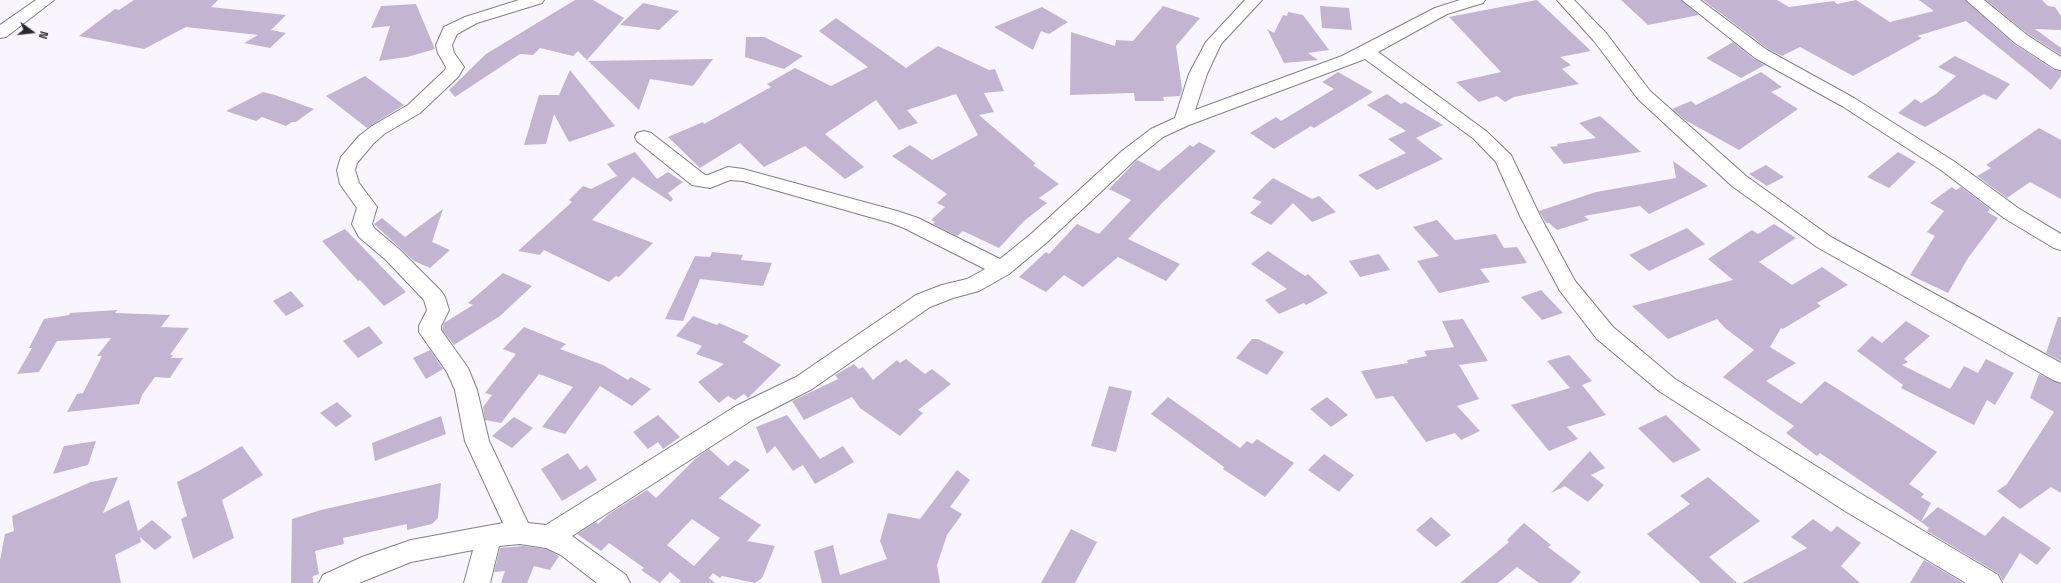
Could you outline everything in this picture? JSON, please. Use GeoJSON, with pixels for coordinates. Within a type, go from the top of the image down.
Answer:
{"type":"FeatureCollection","features":[{"type":"Feature","properties":{"kind":"street"},"geometry":{"type":"LineString","coordinates":[[0,34],[44,0]]}},
{"type":"Feature","properties":{"kind":"street"},"geometry":{"type":"LineString","coordinates":[[520,533],[477,441],[466,390],[456,368],[430,332],[430,326],[438,310],[434,297],[393,255],[366,232],[362,224],[367,206],[350,184],[346,170],[348,161],[366,140],[378,130],[414,109],[450,76],[455,67],[446,53],[444,45],[450,31],[472,20],[536,0]]}},
{"type":"Feature","properties":{"kind":"street"},"geometry":{"type":"LineString","coordinates":[[1183,121],[1198,74],[1214,42],[1254,0]]}},
{"type":"Feature","properties":{"kind":"street"},"geometry":{"type":"LineString","coordinates":[[549,536],[744,413],[804,384],[923,301],[949,291],[972,286],[1002,269],[1038,239],[1129,155],[1157,133],[1183,121],[1366,52],[1441,11],[1477,0]]}},
{"type":"Feature","properties":{"kind":"street"},"geometry":{"type":"LineString","coordinates":[[1565,0],[1600,37],[1644,95],[1739,181],[1824,242],[2061,374]]}},
{"type":"Feature","properties":{"kind":"street"},"geometry":{"type":"LineString","coordinates":[[1690,0],[1761,54],[1854,106],[1948,166],[2011,212],[2061,243]]}},
{"type":"Feature","properties":{"kind":"street"},"geometry":{"type":"LineString","coordinates":[[1974,0],[2021,39],[2061,64]]}},
{"type":"Feature","properties":{"kind":"street"},"geometry":{"type":"LineString","coordinates":[[1366,52],[1480,135],[1504,159],[1530,216],[1567,286],[1605,333],[1674,389],[1854,503],[1989,583]]}},
{"type":"Feature","properties":{"kind":"street"},"geometry":{"type":"LineString","coordinates":[[644,137],[699,180],[710,182],[728,173],[743,175],[911,222],[1002,269]]}},
{"type":"Feature","properties":{"kind":"street"},"geometry":{"type":"LineString","coordinates":[[332,583],[371,565],[411,551],[489,536],[520,533],[549,536],[570,547],[617,583]]}},
{"type":"Feature","properties":{"kind":"street"},"geometry":{"type":"LineString","coordinates":[[477,583],[489,536]]}},
{"type":"Feature","properties":{"kind":"building"},"geometry":{"type":"Polygon","coordinates":[[[134,0],[218,0],[211,7],[286,15],[271,30],[286,33],[270,48],[244,43],[258,35],[186,27],[144,49],[79,36],[115,9],[119,10],[134,0]]]}},
{"type":"Feature","properties":{"kind":"building"},"geometry":{"type":"Polygon","coordinates":[[[575,0],[593,0],[624,18],[587,60],[578,51],[573,56],[540,48],[533,55],[520,54],[455,97],[449,90],[486,54],[575,0]]]}},
{"type":"Feature","properties":{"kind":"building"},"geometry":{"type":"Polygon","coordinates":[[[1537,0],[1591,51],[1560,57],[1571,65],[1562,69],[1579,84],[1514,97],[1505,102],[1497,96],[1479,102],[1456,82],[1501,72],[1449,17],[1537,0]]]}},
{"type":"Feature","properties":{"kind":"building"},"geometry":{"type":"Polygon","coordinates":[[[1621,0],[1681,0],[1699,15],[1648,25],[1621,0]]]}},
{"type":"Feature","properties":{"kind":"building"},"geometry":{"type":"Polygon","coordinates":[[[1703,0],[1777,0],[1789,7],[1834,1],[1837,4],[1856,0],[1890,22],[1934,11],[1919,0],[1965,0],[2014,44],[2054,70],[2061,71],[2061,76],[2051,90],[1966,21],[1917,36],[1922,38],[1853,76],[1800,47],[1782,56],[1768,49],[1703,0]]]}},
{"type":"Feature","properties":{"kind":"building"},"geometry":{"type":"Polygon","coordinates":[[[1986,0],[2042,0],[2048,6],[2055,7],[2061,16],[2061,30],[2035,29],[2061,48],[2061,55],[2028,34],[1986,0]]]}},
{"type":"Feature","properties":{"kind":"building"},"geometry":{"type":"Polygon","coordinates":[[[643,3],[679,11],[659,30],[620,25],[643,3]]]}},
{"type":"Feature","properties":{"kind":"building"},"geometry":{"type":"Polygon","coordinates":[[[416,4],[435,49],[407,57],[379,61],[390,26],[371,28],[381,6],[416,4]]]}},
{"type":"Feature","properties":{"kind":"building"},"geometry":{"type":"Polygon","coordinates":[[[1163,6],[1200,18],[1176,46],[1182,89],[1180,96],[1163,97],[1164,101],[1135,101],[1134,93],[1070,95],[1071,32],[1115,46],[1116,40],[1133,41],[1163,6]]]}},
{"type":"Feature","properties":{"kind":"building"},"geometry":{"type":"Polygon","coordinates":[[[1320,6],[1349,8],[1352,30],[1322,28],[1320,6]]]}},
{"type":"Feature","properties":{"kind":"building"},"geometry":{"type":"Polygon","coordinates":[[[1042,7],[1068,22],[1049,34],[1041,31],[1033,50],[994,27],[1042,7]]]}},
{"type":"Feature","properties":{"kind":"building"},"geometry":{"type":"Polygon","coordinates":[[[1288,12],[1303,15],[1329,50],[1308,53],[1318,60],[1284,63],[1267,29],[1274,33],[1283,15],[1287,16],[1288,12]]]}},
{"type":"Feature","properties":{"kind":"building"},"geometry":{"type":"Polygon","coordinates":[[[836,18],[906,68],[938,46],[989,70],[995,69],[1004,91],[984,93],[994,112],[979,115],[1036,164],[1033,165],[1059,184],[1039,198],[1047,203],[1024,221],[999,248],[963,231],[957,236],[933,224],[935,222],[931,220],[945,207],[937,203],[947,194],[892,156],[910,145],[932,160],[978,135],[956,94],[907,110],[918,123],[899,130],[876,100],[825,134],[864,167],[845,179],[805,146],[764,167],[740,143],[700,168],[668,137],[703,122],[704,124],[771,87],[767,84],[795,68],[831,86],[868,67],[819,31],[836,18]]]}},
{"type":"Feature","properties":{"kind":"building"},"geometry":{"type":"Polygon","coordinates":[[[746,37],[764,37],[803,56],[784,69],[745,57],[746,37]]]}},
{"type":"Feature","properties":{"kind":"building"},"geometry":{"type":"Polygon","coordinates":[[[1733,42],[1754,59],[1765,65],[1741,78],[1706,58],[1733,42]]]}},
{"type":"Feature","properties":{"kind":"building"},"geometry":{"type":"Polygon","coordinates":[[[1955,56],[2010,84],[1996,100],[1984,94],[1925,127],[1898,113],[1915,99],[1921,103],[1936,94],[1956,76],[1938,67],[1955,56]]]}},
{"type":"Feature","properties":{"kind":"building"},"geometry":{"type":"Polygon","coordinates":[[[713,59],[693,86],[650,79],[639,110],[588,61],[713,59]]]}},
{"type":"Feature","properties":{"kind":"building"},"geometry":{"type":"Polygon","coordinates":[[[570,70],[615,126],[569,142],[554,114],[546,144],[524,145],[539,95],[559,95],[570,70]]]}},
{"type":"Feature","properties":{"kind":"building"},"geometry":{"type":"Polygon","coordinates":[[[1338,72],[1373,92],[1314,128],[1311,126],[1274,149],[1250,133],[1276,117],[1281,121],[1334,89],[1322,82],[1338,72]]]}},
{"type":"Feature","properties":{"kind":"building"},"geometry":{"type":"Polygon","coordinates":[[[1761,72],[1782,87],[1771,92],[1798,109],[1739,150],[1685,120],[1672,109],[1691,101],[1696,105],[1761,72]]]}},
{"type":"Feature","properties":{"kind":"building"},"geometry":{"type":"Polygon","coordinates":[[[365,76],[404,105],[367,128],[326,96],[365,76]]]}},
{"type":"Feature","properties":{"kind":"building"},"geometry":{"type":"Polygon","coordinates":[[[263,92],[314,109],[296,122],[292,122],[286,126],[262,117],[256,121],[226,111],[263,92]]]}},
{"type":"Feature","properties":{"kind":"building"},"geometry":{"type":"Polygon","coordinates":[[[1387,94],[1401,104],[1405,102],[1443,125],[1416,138],[1443,159],[1377,190],[1358,175],[1406,153],[1388,139],[1406,131],[1367,105],[1387,94]]]}},
{"type":"Feature","properties":{"kind":"building"},"geometry":{"type":"Polygon","coordinates":[[[1600,116],[1641,152],[1564,164],[1550,147],[1558,146],[1557,144],[1596,138],[1579,123],[1600,116]]]}},
{"type":"Feature","properties":{"kind":"building"},"geometry":{"type":"Polygon","coordinates":[[[2039,128],[2061,140],[2061,199],[2030,182],[2007,198],[1977,176],[1991,168],[1986,165],[2039,128]]]}},
{"type":"Feature","properties":{"kind":"building"},"geometry":{"type":"Polygon","coordinates":[[[1199,142],[1216,151],[1162,203],[1128,239],[1180,264],[1166,281],[1118,257],[1083,287],[1064,275],[1046,292],[1019,277],[1046,252],[1049,254],[1077,224],[1099,234],[1131,200],[1109,189],[1137,160],[1159,171],[1190,145],[1193,147],[1199,142]]]}},
{"type":"Feature","properties":{"kind":"building"},"geometry":{"type":"Polygon","coordinates":[[[635,152],[657,179],[668,172],[683,182],[668,193],[673,199],[671,202],[633,177],[592,220],[653,243],[619,277],[616,276],[609,282],[544,250],[540,255],[518,251],[572,202],[569,200],[583,186],[591,189],[617,176],[607,164],[635,152]]]}},
{"type":"Feature","properties":{"kind":"building"},"geometry":{"type":"Polygon","coordinates":[[[1898,152],[1916,162],[1889,188],[1867,177],[1898,152]]]}},
{"type":"Feature","properties":{"kind":"building"},"geometry":{"type":"Polygon","coordinates":[[[1673,161],[1708,186],[1649,214],[1640,206],[1584,216],[1589,220],[1557,230],[1549,223],[1546,223],[1539,211],[1596,192],[1676,178],[1673,161]]]}},
{"type":"Feature","properties":{"kind":"building"},"geometry":{"type":"Polygon","coordinates":[[[1766,165],[1784,177],[1767,186],[1749,174],[1766,165]]]}},
{"type":"Feature","properties":{"kind":"building"},"geometry":{"type":"Polygon","coordinates":[[[1273,178],[1312,199],[1319,196],[1336,212],[1312,222],[1293,203],[1271,225],[1250,213],[1262,202],[1252,198],[1273,178]]]}},
{"type":"Feature","properties":{"kind":"building"},"geometry":{"type":"Polygon","coordinates":[[[1952,187],[1956,190],[1961,187],[1990,209],[1987,212],[1998,218],[1968,258],[1948,293],[1910,275],[1935,236],[1927,232],[1944,211],[1930,203],[1952,187]]]}},
{"type":"Feature","properties":{"kind":"building"},"geometry":{"type":"Polygon","coordinates":[[[443,209],[432,242],[450,250],[430,268],[414,261],[374,224],[382,218],[405,237],[443,209]]]}},
{"type":"Feature","properties":{"kind":"building"},"geometry":{"type":"Polygon","coordinates":[[[1437,220],[1455,240],[1496,234],[1504,248],[1517,247],[1527,263],[1480,269],[1490,282],[1439,293],[1417,261],[1439,256],[1413,227],[1437,220]]]}},
{"type":"Feature","properties":{"kind":"building"},"geometry":{"type":"Polygon","coordinates":[[[1774,224],[1796,238],[1759,262],[1792,285],[1822,267],[1848,285],[1817,303],[1821,306],[1783,329],[1781,328],[1770,347],[1796,363],[1766,381],[1801,404],[1825,381],[1937,452],[1909,484],[1924,494],[1921,497],[1931,503],[1921,522],[1820,453],[1817,456],[1786,433],[1794,426],[1723,377],[1754,350],[1725,328],[1717,319],[1668,339],[1632,306],[1733,280],[1708,259],[1752,230],[1758,234],[1774,224]]]}},
{"type":"Feature","properties":{"kind":"building"},"geometry":{"type":"Polygon","coordinates":[[[1687,228],[1705,244],[1649,271],[1629,255],[1687,228]]]}},
{"type":"Feature","properties":{"kind":"building"},"geometry":{"type":"Polygon","coordinates":[[[345,229],[406,292],[384,306],[360,280],[358,281],[322,241],[345,229]]]}},
{"type":"Feature","properties":{"kind":"building"},"geometry":{"type":"Polygon","coordinates":[[[1268,251],[1305,276],[1308,274],[1328,293],[1306,305],[1304,303],[1279,314],[1265,300],[1287,289],[1251,264],[1268,251]]]}},
{"type":"Feature","properties":{"kind":"building"},"geometry":{"type":"Polygon","coordinates":[[[712,252],[743,255],[741,260],[772,263],[763,286],[700,279],[683,321],[665,319],[695,256],[710,257],[712,252]]]}},
{"type":"Feature","properties":{"kind":"building"},"geometry":{"type":"Polygon","coordinates":[[[1379,254],[1390,270],[1360,277],[1349,261],[1379,254]]]}},
{"type":"Feature","properties":{"kind":"building"},"geometry":{"type":"Polygon","coordinates":[[[503,273],[532,286],[500,316],[454,345],[442,330],[444,323],[473,305],[468,303],[503,273]]]}},
{"type":"Feature","properties":{"kind":"building"},"geometry":{"type":"Polygon","coordinates":[[[1541,290],[1563,313],[1542,320],[1521,297],[1541,290]]]}},
{"type":"Feature","properties":{"kind":"building"},"geometry":{"type":"Polygon","coordinates":[[[291,291],[304,306],[286,316],[273,301],[291,291]]]}},
{"type":"Feature","properties":{"kind":"building"},"geometry":{"type":"Polygon","coordinates":[[[117,310],[115,313],[170,315],[161,327],[189,328],[170,355],[173,355],[171,358],[183,358],[170,378],[155,377],[142,395],[139,404],[67,412],[77,394],[83,393],[102,356],[97,356],[111,338],[57,341],[39,372],[17,374],[32,348],[29,348],[44,319],[69,315],[70,313],[117,310]]]}},
{"type":"Feature","properties":{"kind":"building"},"geometry":{"type":"Polygon","coordinates":[[[693,316],[717,325],[719,323],[749,336],[743,342],[781,365],[748,398],[744,394],[735,400],[728,396],[719,403],[698,382],[724,364],[696,354],[702,346],[676,336],[693,316]]]}},
{"type":"Feature","properties":{"kind":"building"},"geometry":{"type":"Polygon","coordinates":[[[2058,317],[2061,317],[2061,361],[2046,353],[2058,317]]]}},
{"type":"Feature","properties":{"kind":"building"},"geometry":{"type":"Polygon","coordinates":[[[1463,319],[1488,361],[1459,365],[1479,399],[1457,406],[1480,431],[1461,440],[1455,433],[1426,442],[1393,396],[1376,399],[1361,371],[1408,363],[1407,360],[1427,356],[1424,351],[1454,347],[1442,321],[1463,319]]]}},
{"type":"Feature","properties":{"kind":"building"},"geometry":{"type":"Polygon","coordinates":[[[1906,321],[1930,336],[1904,359],[1908,362],[1902,365],[1950,389],[1964,366],[1978,373],[1986,359],[2014,373],[1995,405],[1987,400],[1974,425],[1901,388],[1903,385],[1857,351],[1872,336],[1882,343],[1906,321]]]}},
{"type":"Feature","properties":{"kind":"building"},"geometry":{"type":"Polygon","coordinates":[[[369,326],[383,343],[358,358],[343,341],[369,326]]]}},
{"type":"Feature","properties":{"kind":"building"},"geometry":{"type":"Polygon","coordinates":[[[524,327],[566,344],[560,349],[603,365],[628,380],[631,377],[651,389],[632,406],[600,386],[565,434],[542,427],[573,387],[539,374],[501,423],[485,420],[483,407],[492,395],[485,393],[516,354],[503,349],[524,327]]]}},
{"type":"Feature","properties":{"kind":"building"},"geometry":{"type":"Polygon","coordinates":[[[1252,339],[1258,339],[1284,352],[1267,375],[1236,358],[1252,339]]]}},
{"type":"Feature","properties":{"kind":"building"},"geometry":{"type":"Polygon","coordinates":[[[430,350],[443,369],[426,379],[413,358],[430,350]]]}},
{"type":"Feature","properties":{"kind":"building"},"geometry":{"type":"Polygon","coordinates":[[[1569,355],[1592,381],[1582,385],[1606,415],[1567,427],[1578,439],[1549,451],[1511,405],[1570,388],[1547,361],[1569,355]]]}},
{"type":"Feature","properties":{"kind":"building"},"geometry":{"type":"Polygon","coordinates":[[[906,359],[925,374],[932,369],[951,384],[918,410],[923,413],[900,436],[860,408],[852,397],[804,420],[792,401],[838,379],[835,375],[854,364],[859,369],[863,367],[873,380],[897,360],[900,363],[906,359]]]}},
{"type":"Feature","properties":{"kind":"building"},"geometry":{"type":"Polygon","coordinates":[[[2039,374],[2061,384],[2061,493],[2051,487],[2020,509],[1997,491],[2007,484],[2054,412],[2030,398],[2039,374]]]}},
{"type":"Feature","properties":{"kind":"building"},"geometry":{"type":"Polygon","coordinates":[[[1109,386],[1132,391],[1116,452],[1091,446],[1109,386]]]}},
{"type":"Feature","properties":{"kind":"building"},"geometry":{"type":"Polygon","coordinates":[[[1168,397],[1240,448],[1247,441],[1252,444],[1257,439],[1294,463],[1265,497],[1223,469],[1224,467],[1151,414],[1168,397]]]}},
{"type":"Feature","properties":{"kind":"building"},"geometry":{"type":"Polygon","coordinates":[[[1327,397],[1348,415],[1331,427],[1310,409],[1327,397]]]}},
{"type":"Feature","properties":{"kind":"building"},"geometry":{"type":"Polygon","coordinates":[[[337,402],[352,416],[336,427],[320,413],[337,402]]]}},
{"type":"Feature","properties":{"kind":"building"},"geometry":{"type":"Polygon","coordinates":[[[658,415],[680,437],[663,449],[658,442],[648,449],[633,432],[658,415]]]}},
{"type":"Feature","properties":{"kind":"building"},"geometry":{"type":"Polygon","coordinates":[[[787,415],[820,459],[843,446],[854,462],[815,484],[803,465],[793,471],[775,446],[767,454],[756,427],[787,415]]]}},
{"type":"Feature","properties":{"kind":"building"},"geometry":{"type":"Polygon","coordinates":[[[1666,415],[1701,450],[1673,463],[1638,428],[1666,415]]]}},
{"type":"Feature","properties":{"kind":"building"},"geometry":{"type":"Polygon","coordinates":[[[441,416],[446,434],[375,461],[372,443],[441,416]]]}},
{"type":"Feature","properties":{"kind":"building"},"geometry":{"type":"Polygon","coordinates":[[[514,417],[533,428],[512,448],[492,436],[514,417]]]}},
{"type":"Feature","properties":{"kind":"building"},"geometry":{"type":"Polygon","coordinates":[[[96,441],[88,465],[53,474],[64,446],[96,441]]]}},
{"type":"Feature","properties":{"kind":"building"},"geometry":{"type":"Polygon","coordinates":[[[242,446],[263,475],[222,500],[234,538],[193,559],[181,519],[187,516],[177,482],[242,446]]]}},
{"type":"Feature","properties":{"kind":"building"},"geometry":{"type":"Polygon","coordinates":[[[709,449],[728,466],[735,460],[750,470],[719,498],[761,525],[747,541],[775,546],[762,578],[755,583],[722,576],[720,578],[713,573],[709,578],[715,583],[679,583],[681,581],[670,572],[660,583],[641,570],[644,568],[609,543],[601,551],[577,534],[596,522],[598,524],[609,514],[647,490],[656,498],[696,458],[709,449]],[[692,519],[667,545],[694,566],[720,538],[692,519]]]}},
{"type":"Feature","properties":{"kind":"building"},"geometry":{"type":"Polygon","coordinates":[[[1590,451],[1605,468],[1591,475],[1604,485],[1588,502],[1565,486],[1551,493],[1590,451]]]}},
{"type":"Feature","properties":{"kind":"building"},"geometry":{"type":"Polygon","coordinates":[[[568,453],[580,470],[587,465],[597,480],[562,501],[541,469],[568,453]]]}},
{"type":"Feature","properties":{"kind":"building"},"geometry":{"type":"Polygon","coordinates":[[[1324,454],[1354,475],[1339,492],[1308,470],[1324,454]]]}},
{"type":"Feature","properties":{"kind":"building"},"geometry":{"type":"Polygon","coordinates":[[[957,470],[970,480],[950,507],[962,514],[947,535],[937,565],[940,583],[822,583],[814,551],[833,545],[840,575],[887,559],[880,541],[888,513],[920,519],[957,470]]]}},
{"type":"Feature","properties":{"kind":"building"},"geometry":{"type":"Polygon","coordinates":[[[118,477],[103,513],[129,500],[138,531],[152,520],[172,537],[155,550],[140,537],[141,542],[115,555],[121,583],[0,583],[0,560],[5,534],[14,531],[12,516],[91,482],[118,477]]]}},
{"type":"Feature","properties":{"kind":"building"},"geometry":{"type":"Polygon","coordinates":[[[1708,477],[1760,521],[1709,557],[1737,583],[1701,583],[1647,534],[1690,504],[1680,496],[1708,477]]]}},
{"type":"Feature","properties":{"kind":"building"},"geometry":{"type":"Polygon","coordinates":[[[441,483],[438,518],[432,524],[407,530],[407,524],[343,538],[344,544],[315,551],[319,574],[313,576],[313,583],[291,583],[292,519],[321,510],[441,483]]]}},
{"type":"Feature","properties":{"kind":"building"},"geometry":{"type":"Polygon","coordinates":[[[1938,507],[1985,536],[2003,516],[2051,548],[2037,565],[2020,553],[2003,581],[1999,574],[1927,531],[1929,528],[1921,522],[1938,507]]]}},
{"type":"Feature","properties":{"kind":"building"},"geometry":{"type":"Polygon","coordinates":[[[1431,517],[1451,535],[1436,547],[1416,530],[1431,517]]]}},
{"type":"Feature","properties":{"kind":"building"},"geometry":{"type":"Polygon","coordinates":[[[1813,519],[1831,532],[1837,526],[1861,543],[1841,566],[1860,583],[1742,583],[1807,548],[1791,537],[1813,519]]]}},
{"type":"Feature","properties":{"kind":"building"},"geometry":{"type":"Polygon","coordinates":[[[1524,523],[1551,545],[1548,547],[1581,572],[1571,583],[1539,583],[1517,567],[1498,583],[1460,583],[1509,542],[1507,540],[1524,523]]]}},
{"type":"Feature","properties":{"kind":"building"},"geometry":{"type":"Polygon","coordinates":[[[1071,529],[1097,542],[1075,583],[1041,583],[1071,529]]]}},
{"type":"Feature","properties":{"kind":"building"},"geometry":{"type":"Polygon","coordinates":[[[523,546],[546,549],[559,556],[550,570],[534,566],[527,583],[501,583],[505,571],[494,572],[500,548],[523,546]]]}},
{"type":"Feature","properties":{"kind":"building"},"geometry":{"type":"Polygon","coordinates":[[[1924,560],[1963,583],[1910,583],[1924,560]]]}}]}
